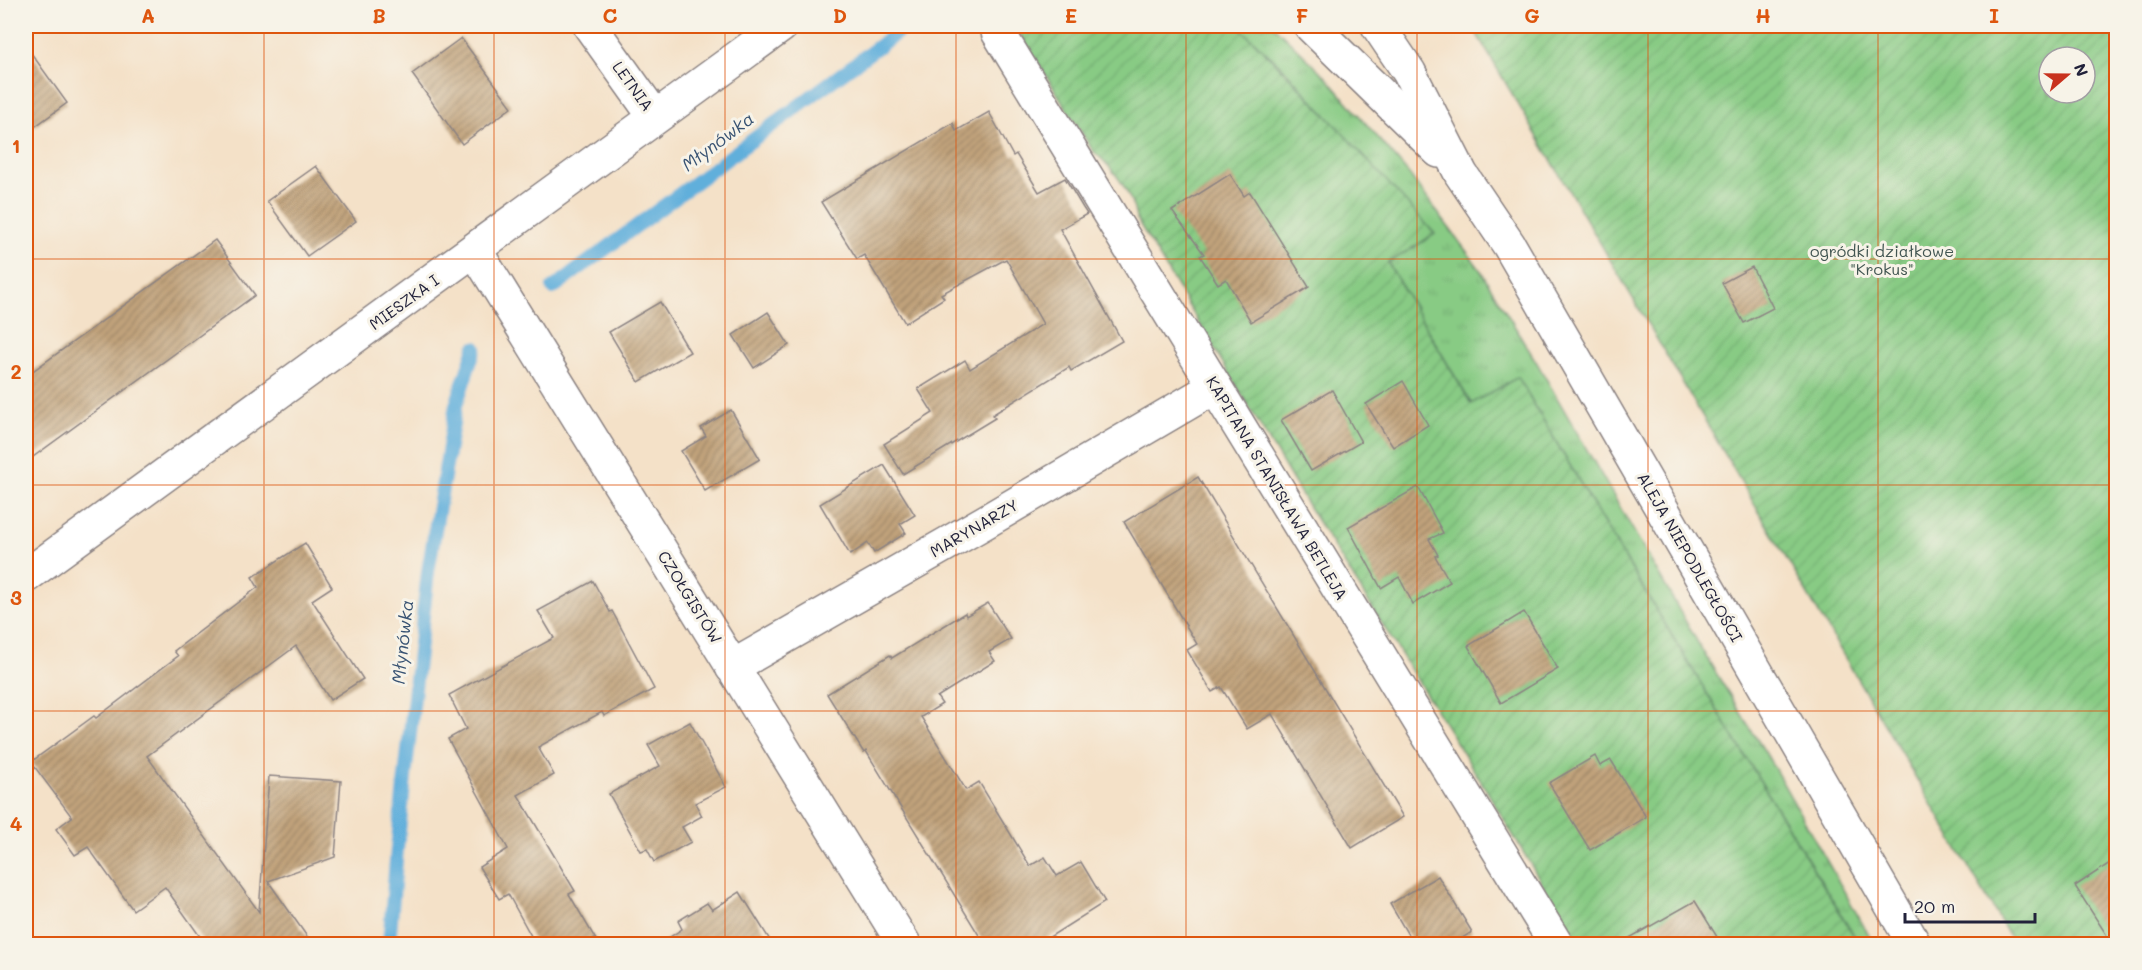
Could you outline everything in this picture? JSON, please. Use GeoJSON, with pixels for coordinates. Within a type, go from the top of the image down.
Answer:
{"type":"FeatureCollection","features":[{"type":"Feature","properties":{"kind":"street","name":"LETNIA"},"geometry":{"type":"LineString","coordinates":[[590,26],[655,117]]}},
{"type":"Feature","properties":{"kind":"street","name":"MIESZKA I"},"geometry":{"type":"LineString","coordinates":[[26,576],[483,262],[655,117],[781,26]]}},
{"type":"Feature","properties":{"kind":"street","name":"ALEJA NIEPODLEGŁOŚCI"},"geometry":{"type":"LineString","coordinates":[[1311,26],[1461,174]]}},
{"type":"Feature","properties":{"kind":"street","name":"ALEJA NIEPODLEGŁOŚCI"},"geometry":{"type":"LineString","coordinates":[[1378,26],[1409,72],[1461,174],[1509,245],[1914,945]]}},
{"type":"Feature","properties":{"kind":"street","name":"KAPITANA STANISŁAWA BETLEJA"},"geometry":{"type":"LineString","coordinates":[[998,32],[1556,945]]}},
{"type":"Feature","properties":{"kind":"street","name":"CZOŁGISTÓW"},"geometry":{"type":"LineString","coordinates":[[483,262],[904,945]]}},
{"type":"Feature","properties":{"kind":"street","name":"MARYNARZY"},"geometry":{"type":"LineString","coordinates":[[732,667],[1215,387]]}},
{"type":"Feature","properties":{"kind":"green space"},"geometry":{"type":"Polygon","coordinates":[[[1015,26],[1238,26],[1289,76],[1362,154],[1435,234],[1388,263],[1471,404],[1518,377],[1603,522],[1859,944],[1578,944],[1485,788],[1307,504],[1136,218],[1134,208],[1121,181],[1093,151],[1015,26]]]}},
{"type":"Feature","properties":{"kind":"green space"},"geometry":{"type":"Polygon","coordinates":[[[1238,26],[1274,26],[1328,79],[1409,174],[1479,268],[1537,363],[1708,660],[1768,757],[1874,944],[1859,944],[1603,522],[1518,377],[1472,405],[1387,262],[1332,122],[1286,71],[1238,26]]]}},
{"type":"Feature","properties":{"kind":"green space","name":"ogródki działkowe \"Krokus\""},"geometry":{"type":"Polygon","coordinates":[[[1472,26],[2116,26],[2116,944],[2014,944],[1472,26]]]}},
{"type":"Feature","properties":{"kind":"building"},"geometry":{"type":"Polygon","coordinates":[[[461,38],[512,107],[462,144],[412,74],[461,38]]]}},
{"type":"Feature","properties":{"kind":"building"},"geometry":{"type":"Polygon","coordinates":[[[26,46],[67,103],[26,133],[26,46]]]}},
{"type":"Feature","properties":{"kind":"building"},"geometry":{"type":"Polygon","coordinates":[[[989,112],[1013,156],[1016,154],[1039,192],[1065,178],[1087,214],[1060,229],[1122,341],[1071,371],[1069,367],[992,415],[995,418],[903,474],[884,444],[933,413],[918,389],[965,360],[970,369],[1043,324],[1006,259],[941,294],[944,298],[905,323],[864,255],[857,259],[821,202],[953,123],[956,131],[989,112]]]}},
{"type":"Feature","properties":{"kind":"building"},"geometry":{"type":"Polygon","coordinates":[[[316,166],[356,221],[307,256],[267,201],[316,166]]]}},
{"type":"Feature","properties":{"kind":"building"},"geometry":{"type":"Polygon","coordinates":[[[1230,174],[1244,196],[1250,192],[1309,287],[1251,322],[1226,279],[1218,284],[1200,256],[1204,254],[1172,211],[1230,174]]]}},
{"type":"Feature","properties":{"kind":"building"},"geometry":{"type":"Polygon","coordinates":[[[215,240],[255,295],[26,462],[26,376],[215,240]]]}},
{"type":"Feature","properties":{"kind":"building"},"geometry":{"type":"Polygon","coordinates":[[[1752,267],[1773,308],[1744,323],[1722,283],[1752,267]]]}},
{"type":"Feature","properties":{"kind":"building"},"geometry":{"type":"Polygon","coordinates":[[[660,302],[690,352],[639,382],[609,332],[660,302]]]}},
{"type":"Feature","properties":{"kind":"building"},"geometry":{"type":"Polygon","coordinates":[[[768,312],[789,345],[754,368],[733,335],[768,312]]]}},
{"type":"Feature","properties":{"kind":"building"},"geometry":{"type":"Polygon","coordinates":[[[1403,381],[1428,425],[1393,447],[1366,404],[1403,381]]]}},
{"type":"Feature","properties":{"kind":"building"},"geometry":{"type":"Polygon","coordinates":[[[1332,390],[1361,442],[1311,471],[1281,420],[1332,390]]]}},
{"type":"Feature","properties":{"kind":"building"},"geometry":{"type":"Polygon","coordinates":[[[731,410],[760,459],[705,491],[681,451],[706,436],[701,428],[731,410]]]}},
{"type":"Feature","properties":{"kind":"building"},"geometry":{"type":"Polygon","coordinates":[[[884,465],[915,515],[900,524],[906,533],[874,553],[868,543],[850,555],[820,504],[884,465]]]}},
{"type":"Feature","properties":{"kind":"building"},"geometry":{"type":"Polygon","coordinates":[[[1198,477],[1403,817],[1352,848],[1272,714],[1247,729],[1221,687],[1212,692],[1187,650],[1197,644],[1124,522],[1198,477]]]}},
{"type":"Feature","properties":{"kind":"building"},"geometry":{"type":"Polygon","coordinates":[[[1418,487],[1443,533],[1429,539],[1438,555],[1435,556],[1450,582],[1413,604],[1399,577],[1381,588],[1348,527],[1418,487]]]}},
{"type":"Feature","properties":{"kind":"building"},"geometry":{"type":"Polygon","coordinates":[[[305,543],[332,587],[312,600],[363,679],[330,700],[296,646],[147,756],[259,912],[269,776],[341,781],[335,857],[268,881],[313,945],[206,945],[165,887],[133,910],[88,847],[75,855],[56,829],[72,817],[31,762],[94,716],[96,718],[178,656],[174,651],[258,587],[252,577],[305,543]]]}},
{"type":"Feature","properties":{"kind":"building"},"geometry":{"type":"Polygon","coordinates":[[[593,581],[654,689],[604,716],[602,712],[538,747],[554,775],[518,795],[575,891],[569,894],[599,945],[536,945],[508,894],[499,899],[479,867],[508,849],[448,739],[466,729],[449,695],[554,638],[538,611],[593,581]]]}},
{"type":"Feature","properties":{"kind":"building"},"geometry":{"type":"Polygon","coordinates":[[[988,603],[1011,639],[989,652],[995,661],[937,697],[942,704],[921,717],[966,790],[979,782],[1030,866],[1045,857],[1057,876],[1081,862],[1105,902],[1037,945],[985,945],[866,751],[864,753],[827,694],[890,655],[892,658],[965,613],[966,616],[988,603]]]}},
{"type":"Feature","properties":{"kind":"building"},"geometry":{"type":"Polygon","coordinates":[[[1524,612],[1558,669],[1501,703],[1468,646],[1524,612]]]}},
{"type":"Feature","properties":{"kind":"building"},"geometry":{"type":"Polygon","coordinates":[[[690,722],[726,787],[695,803],[702,816],[682,827],[691,842],[654,862],[647,849],[641,851],[609,794],[660,766],[648,745],[690,722]]]}},
{"type":"Feature","properties":{"kind":"building"},"geometry":{"type":"Polygon","coordinates":[[[1595,756],[1600,766],[1611,760],[1646,817],[1590,850],[1549,783],[1595,756]]]}},
{"type":"Feature","properties":{"kind":"building"},"geometry":{"type":"Polygon","coordinates":[[[2116,859],[2116,945],[2113,945],[2075,886],[2116,859]]]}},
{"type":"Feature","properties":{"kind":"building"},"geometry":{"type":"Polygon","coordinates":[[[1438,876],[1472,932],[1451,945],[1414,945],[1390,904],[1438,876]]]}},
{"type":"Feature","properties":{"kind":"building"},"geometry":{"type":"Polygon","coordinates":[[[740,892],[773,945],[658,945],[682,929],[678,921],[707,903],[712,910],[740,892]]]}},
{"type":"Feature","properties":{"kind":"building"},"geometry":{"type":"Polygon","coordinates":[[[1695,901],[1722,945],[1617,945],[1695,901]]]}},
{"type":"Feature","properties":{"kind":"waterway","name":"Młynówka"},"geometry":{"type":"LineString","coordinates":[[553,288],[906,26]]}},
{"type":"Feature","properties":{"kind":"waterway","name":"Młynówka"},"geometry":{"type":"LineString","coordinates":[[389,944],[397,849],[428,572],[456,405],[475,348]]}}]}
